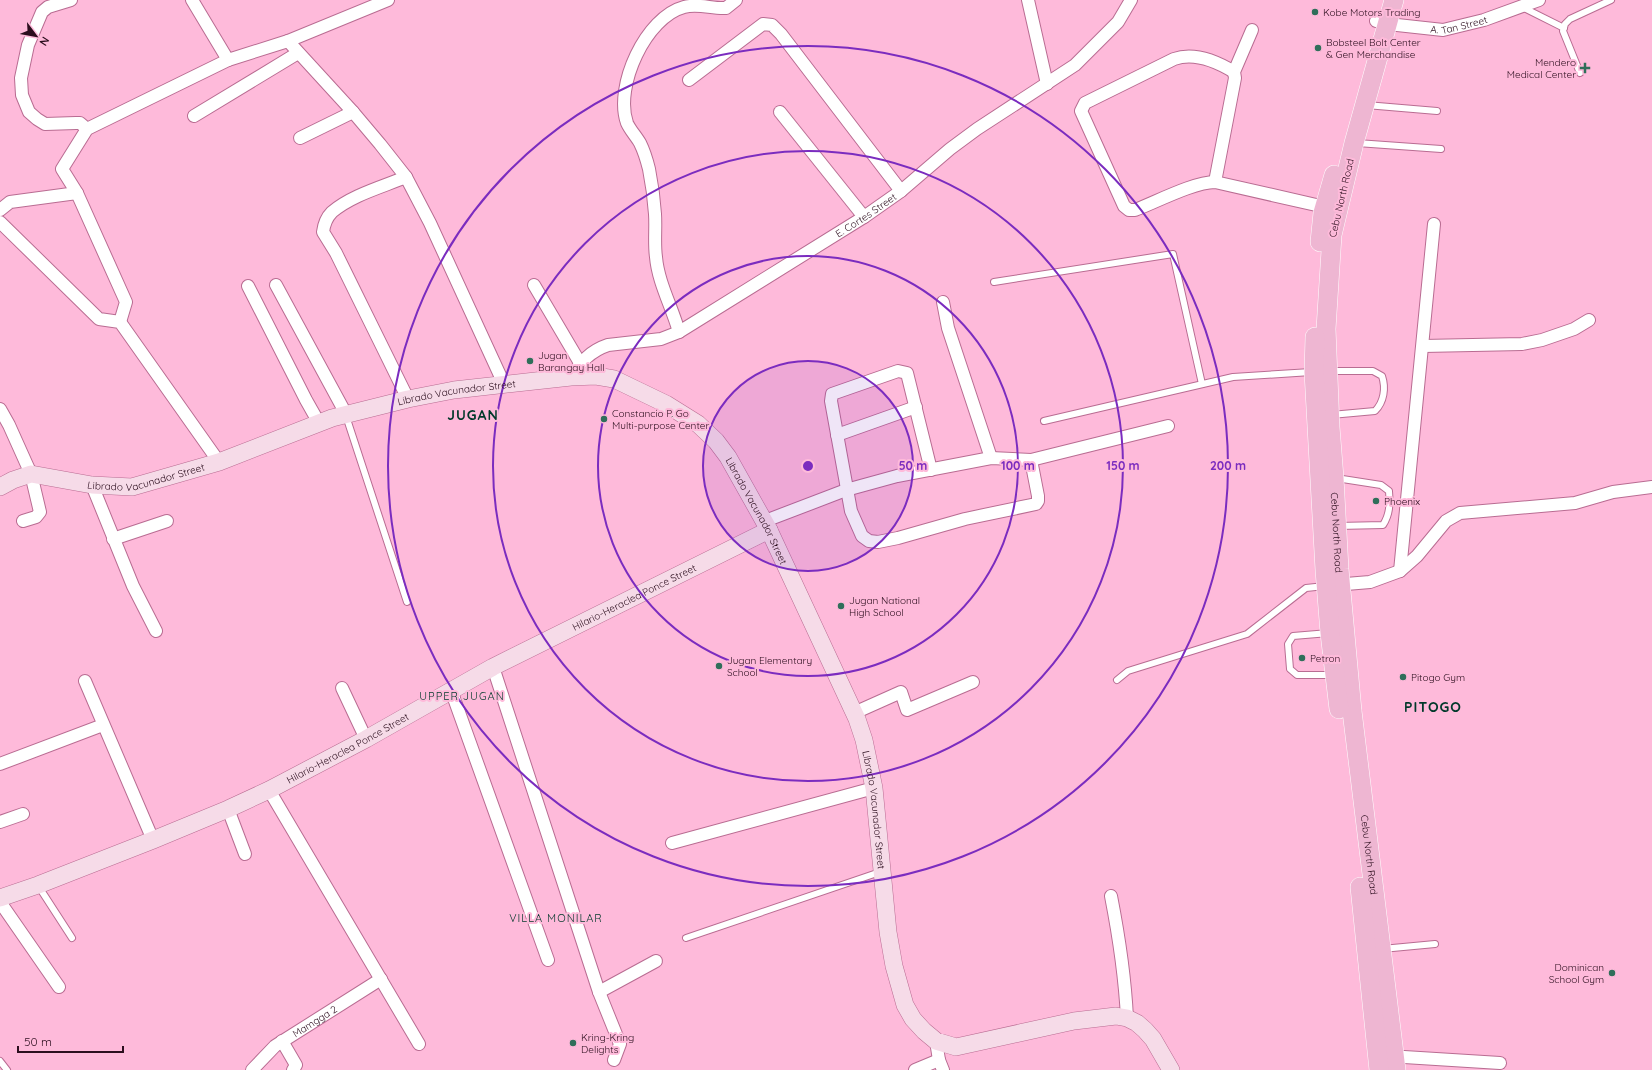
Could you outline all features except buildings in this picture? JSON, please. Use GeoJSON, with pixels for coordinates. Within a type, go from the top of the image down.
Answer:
{"type":"FeatureCollection","features":[{"type":"Feature","properties":{"kind":"main road","name":"Cebu North Road"},"geometry":{"type":"LineString","coordinates":[[1382,0],[1382,23],[1365,105],[1354,143],[1332,235],[1326,329],[1321,371],[1330,415],[1337,526],[1330,633],[1367,951],[1387,1063]]}},
{"type":"Feature","properties":{"kind":"main road","name":"Cebu North Road"},"geometry":{"type":"LineString","coordinates":[[1387,1063],[1381,949],[1352,711],[1334,585],[1316,286],[1324,207],[1382,23],[1394,0]]}},
{"type":"Feature","properties":{"kind":"street"},"geometry":{"type":"LineString","coordinates":[[71,0],[48,7],[42,12],[28,45],[21,78],[22,95],[29,112],[36,119],[45,124],[80,123],[87,129]]}},
{"type":"Feature","properties":{"kind":"street"},"geometry":{"type":"LineString","coordinates":[[192,0],[228,60]]}},
{"type":"Feature","properties":{"kind":"street"},"geometry":{"type":"LineString","coordinates":[[120,322],[126,302],[77,193],[62,169],[87,129],[228,60],[288,41],[388,0]]}},
{"type":"Feature","properties":{"kind":"street"},"geometry":{"type":"LineString","coordinates":[[679,332],[660,277],[656,257],[655,214],[648,167],[640,144],[627,124],[624,102],[625,88],[631,69],[650,33],[671,12],[684,7],[696,6],[726,8],[736,0]]}},
{"type":"Feature","properties":{"kind":"street"},"geometry":{"type":"LineString","coordinates":[[1028,0],[1047,84]]}},
{"type":"Feature","properties":{"kind":"street","name":"E. Cortes Street"},"geometry":{"type":"LineString","coordinates":[[571,377],[580,363],[591,353],[608,345],[661,339],[679,332],[864,217],[901,191],[950,149],[972,133],[1075,65],[1118,22],[1131,0]]}},
{"type":"Feature","properties":{"kind":"street","name":"A. Tan Street"},"geometry":{"type":"LineString","coordinates":[[1382,23],[1443,30],[1484,20],[1539,0]]}},
{"type":"Feature","properties":{"kind":"street"},"geometry":{"type":"LineString","coordinates":[[689,80],[762,24],[772,26],[781,34],[901,191]]}},
{"type":"Feature","properties":{"kind":"street"},"geometry":{"type":"LineString","coordinates":[[1215,182],[1235,78],[1234,72],[1252,30]]}},
{"type":"Feature","properties":{"kind":"street"},"geometry":{"type":"LineString","coordinates":[[288,41],[353,112],[406,177],[430,223],[504,384]]}},
{"type":"Feature","properties":{"kind":"street"},"geometry":{"type":"LineString","coordinates":[[194,116],[298,53]]}},
{"type":"Feature","properties":{"kind":"street"},"geometry":{"type":"LineString","coordinates":[[1234,72],[1203,58],[1184,56],[1174,59],[1085,103],[1081,111],[1124,206],[1129,210],[1135,210],[1196,185],[1215,182],[1324,207]]}},
{"type":"Feature","properties":{"kind":"street"},"geometry":{"type":"LineString","coordinates":[[300,138],[353,112]]}},
{"type":"Feature","properties":{"kind":"street"},"geometry":{"type":"LineString","coordinates":[[780,112],[864,217]]}},
{"type":"Feature","properties":{"kind":"street"},"geometry":{"type":"LineString","coordinates":[[406,177],[343,205],[332,213],[327,219],[323,232],[340,260],[408,399]]}},
{"type":"Feature","properties":{"kind":"street"},"geometry":{"type":"LineString","coordinates":[[0,210],[10,202],[77,193]]}},
{"type":"Feature","properties":{"kind":"street"},"geometry":{"type":"LineString","coordinates":[[0,222],[99,319],[120,322],[220,462]]}},
{"type":"Feature","properties":{"kind":"street"},"geometry":{"type":"LineString","coordinates":[[1400,572],[1434,224]]}},
{"type":"Feature","properties":{"kind":"street"},"geometry":{"type":"LineString","coordinates":[[276,285],[346,414]]}},
{"type":"Feature","properties":{"kind":"street"},"geometry":{"type":"LineString","coordinates":[[248,286],[319,423]]}},
{"type":"Feature","properties":{"kind":"street"},"geometry":{"type":"LineString","coordinates":[[534,286],[580,363]]}},
{"type":"Feature","properties":{"kind":"street"},"geometry":{"type":"LineString","coordinates":[[943,302],[948,328],[991,458]]}},
{"type":"Feature","properties":{"kind":"street"},"geometry":{"type":"LineString","coordinates":[[1423,346],[1522,344],[1542,340],[1574,329],[1589,320]]}},
{"type":"Feature","properties":{"kind":"street"},"geometry":{"type":"LineString","coordinates":[[931,470],[907,373],[898,371],[832,394],[831,401],[851,511],[862,536],[869,541],[878,542],[898,538],[966,519],[1036,504],[1038,501],[1038,496],[1031,460]]}},
{"type":"Feature","properties":{"kind":"street","name":"Librado Vacunador Street"},"geometry":{"type":"LineString","coordinates":[[0,487],[13,480],[31,474],[92,485],[132,487],[220,462],[319,423],[346,414],[408,399],[454,390],[571,377],[596,376],[614,379],[666,404],[698,424],[716,441],[728,457],[767,526],[854,713],[864,740],[874,788],[888,932],[900,990],[913,1019],[936,1041],[956,1047],[1074,1021],[1116,1016],[1127,1018]]}},
{"type":"Feature","properties":{"kind":"street"},"geometry":{"type":"LineString","coordinates":[[837,435],[916,407]]}},
{"type":"Feature","properties":{"kind":"street"},"geometry":{"type":"LineString","coordinates":[[0,410],[9,425],[31,474],[40,512],[36,517],[23,521]]}},
{"type":"Feature","properties":{"kind":"street"},"geometry":{"type":"LineString","coordinates":[[767,526],[846,490],[897,476],[991,458],[1031,460],[1168,426]]}},
{"type":"Feature","properties":{"kind":"street"},"geometry":{"type":"LineString","coordinates":[[92,485],[133,586],[156,631]]}},
{"type":"Feature","properties":{"kind":"street"},"geometry":{"type":"LineString","coordinates":[[1334,585],[1370,582],[1400,572],[1417,556],[1446,521],[1460,513],[1575,504],[1614,492],[1652,487]]}},
{"type":"Feature","properties":{"kind":"street"},"geometry":{"type":"LineString","coordinates":[[113,539],[167,522]]}},
{"type":"Feature","properties":{"kind":"street","name":"Hilario-Heraclea Ponce Street"},"geometry":{"type":"LineString","coordinates":[[0,898],[38,885],[153,840],[228,809],[269,790],[366,739],[493,667],[767,526]]}},
{"type":"Feature","properties":{"kind":"street"},"geometry":{"type":"LineString","coordinates":[[493,667],[599,992],[620,1044],[614,1060]]}},
{"type":"Feature","properties":{"kind":"street"},"geometry":{"type":"LineString","coordinates":[[85,682],[153,840]]}},
{"type":"Feature","properties":{"kind":"street"},"geometry":{"type":"LineString","coordinates":[[854,713],[901,692],[907,710],[973,682]]}},
{"type":"Feature","properties":{"kind":"street"},"geometry":{"type":"LineString","coordinates":[[342,688],[366,739]]}},
{"type":"Feature","properties":{"kind":"street"},"geometry":{"type":"LineString","coordinates":[[451,690],[548,960]]}},
{"type":"Feature","properties":{"kind":"street"},"geometry":{"type":"LineString","coordinates":[[0,764],[103,725]]}},
{"type":"Feature","properties":{"kind":"street"},"geometry":{"type":"LineString","coordinates":[[672,843],[874,788]]}},
{"type":"Feature","properties":{"kind":"street"},"geometry":{"type":"LineString","coordinates":[[269,790],[349,928],[419,1044]]}},
{"type":"Feature","properties":{"kind":"street"},"geometry":{"type":"LineString","coordinates":[[228,809],[245,854]]}},
{"type":"Feature","properties":{"kind":"street"},"geometry":{"type":"LineString","coordinates":[[0,822],[23,814]]}},
{"type":"Feature","properties":{"kind":"street"},"geometry":{"type":"LineString","coordinates":[[1111,896],[1120,942],[1126,985],[1127,1018],[1137,1024],[1152,1039],[1171,1070]]}},
{"type":"Feature","properties":{"kind":"street"},"geometry":{"type":"LineString","coordinates":[[0,902],[59,987]]}},
{"type":"Feature","properties":{"kind":"street"},"geometry":{"type":"LineString","coordinates":[[599,992],[656,961]]}},
{"type":"Feature","properties":{"kind":"street","name":"Mamgga 2"},"geometry":{"type":"LineString","coordinates":[[252,1070],[275,1046],[282,1041],[381,979]]}},
{"type":"Feature","properties":{"kind":"street"},"geometry":{"type":"LineString","coordinates":[[282,1041],[296,1065],[293,1070]]}},
{"type":"Feature","properties":{"kind":"street"},"geometry":{"type":"LineString","coordinates":[[915,1070],[941,1065],[936,1041]]}},
{"type":"Feature","properties":{"kind":"street"},"geometry":{"type":"LineString","coordinates":[[1387,1063],[1500,1062]]}},
{"type":"Feature","properties":{"kind":"lane"},"geometry":{"type":"LineString","coordinates":[[1580,73],[1563,31],[1564,28],[1570,19],[1601,2],[1611,0]]}},
{"type":"Feature","properties":{"kind":"lane"},"geometry":{"type":"LineString","coordinates":[[1520,7],[1564,28]]}},
{"type":"Feature","properties":{"kind":"lane"},"geometry":{"type":"LineString","coordinates":[[1365,105],[1437,111]]}},
{"type":"Feature","properties":{"kind":"lane"},"geometry":{"type":"LineString","coordinates":[[1354,143],[1442,150]]}},
{"type":"Feature","properties":{"kind":"lane"},"geometry":{"type":"LineString","coordinates":[[994,282],[1173,254],[1202,384]]}},
{"type":"Feature","properties":{"kind":"lane"},"geometry":{"type":"LineString","coordinates":[[1044,421],[1233,377],[1321,371],[1373,371],[1382,376],[1384,382],[1384,394],[1381,404],[1375,411],[1330,415]]}},
{"type":"Feature","properties":{"kind":"lane"},"geometry":{"type":"LineString","coordinates":[[346,414],[406,602]]}},
{"type":"Feature","properties":{"kind":"lane"},"geometry":{"type":"LineString","coordinates":[[1334,478],[1381,485],[1389,491],[1390,504],[1388,518],[1382,525],[1337,526]]}},
{"type":"Feature","properties":{"kind":"lane"},"geometry":{"type":"LineString","coordinates":[[1117,680],[1128,671],[1247,634],[1306,588],[1334,585]]}},
{"type":"Feature","properties":{"kind":"lane"},"geometry":{"type":"LineString","coordinates":[[1330,633],[1293,636],[1288,644],[1290,669],[1297,675],[1335,675]]}},
{"type":"Feature","properties":{"kind":"lane"},"geometry":{"type":"LineString","coordinates":[[686,938],[882,871]]}},
{"type":"Feature","properties":{"kind":"lane"},"geometry":{"type":"LineString","coordinates":[[38,885],[72,938]]}},
{"type":"Feature","properties":{"kind":"lane"},"geometry":{"type":"LineString","coordinates":[[1381,949],[1435,944]]}},
{"type":"Feature","properties":{"kind":"lane"},"geometry":{"type":"LineString","coordinates":[[0,1061],[6,1070]]}},
{"type":"Feature","properties":{"kind":"place","name":"Kobe Motors Trading"},"geometry":{"type":"Point","coordinates":[1315,12]}},
{"type":"Feature","properties":{"kind":"place","name":"Bobsteel Bolt Center & Gen Merchandise"},"geometry":{"type":"Point","coordinates":[1318,48]}},
{"type":"Feature","properties":{"kind":"place","name":"Mendero Medical Center"},"geometry":{"type":"Point","coordinates":[1585,68]}},
{"type":"Feature","properties":{"kind":"place","name":"Jugan Barangay Hall"},"geometry":{"type":"Point","coordinates":[530,361]}},
{"type":"Feature","properties":{"kind":"place","name":"Constancio P. Go Multi-purpose Center"},"geometry":{"type":"Point","coordinates":[604,419]}},
{"type":"Feature","properties":{"kind":"place","name":"Phoenix"},"geometry":{"type":"Point","coordinates":[1376,501]}},
{"type":"Feature","properties":{"kind":"place","name":"Jugan National High School"},"geometry":{"type":"Point","coordinates":[841,606]}},
{"type":"Feature","properties":{"kind":"place","name":"Petron"},"geometry":{"type":"Point","coordinates":[1302,658]}},
{"type":"Feature","properties":{"kind":"place","name":"Jugan Elementary School"},"geometry":{"type":"Point","coordinates":[719,666]}},
{"type":"Feature","properties":{"kind":"place","name":"Pitogo Gym"},"geometry":{"type":"Point","coordinates":[1403,677]}},
{"type":"Feature","properties":{"kind":"place","name":"Dominican School Gym"},"geometry":{"type":"Point","coordinates":[1612,973]}},
{"type":"Feature","properties":{"kind":"place","name":"Kring-Kring Delights"},"geometry":{"type":"Point","coordinates":[573,1043]}},
{"type":"Feature","properties":{"kind":"district","name":"JUGAN"},"geometry":{"type":"Point","coordinates":[473,415]}},
{"type":"Feature","properties":{"kind":"district","name":"UPPER JUGAN"},"geometry":{"type":"Point","coordinates":[462,696]}},
{"type":"Feature","properties":{"kind":"district","name":"PITOGO"},"geometry":{"type":"Point","coordinates":[1433,707]}},
{"type":"Feature","properties":{"kind":"district","name":"VILLA MONILAR"},"geometry":{"type":"Point","coordinates":[556,918]}}]}
